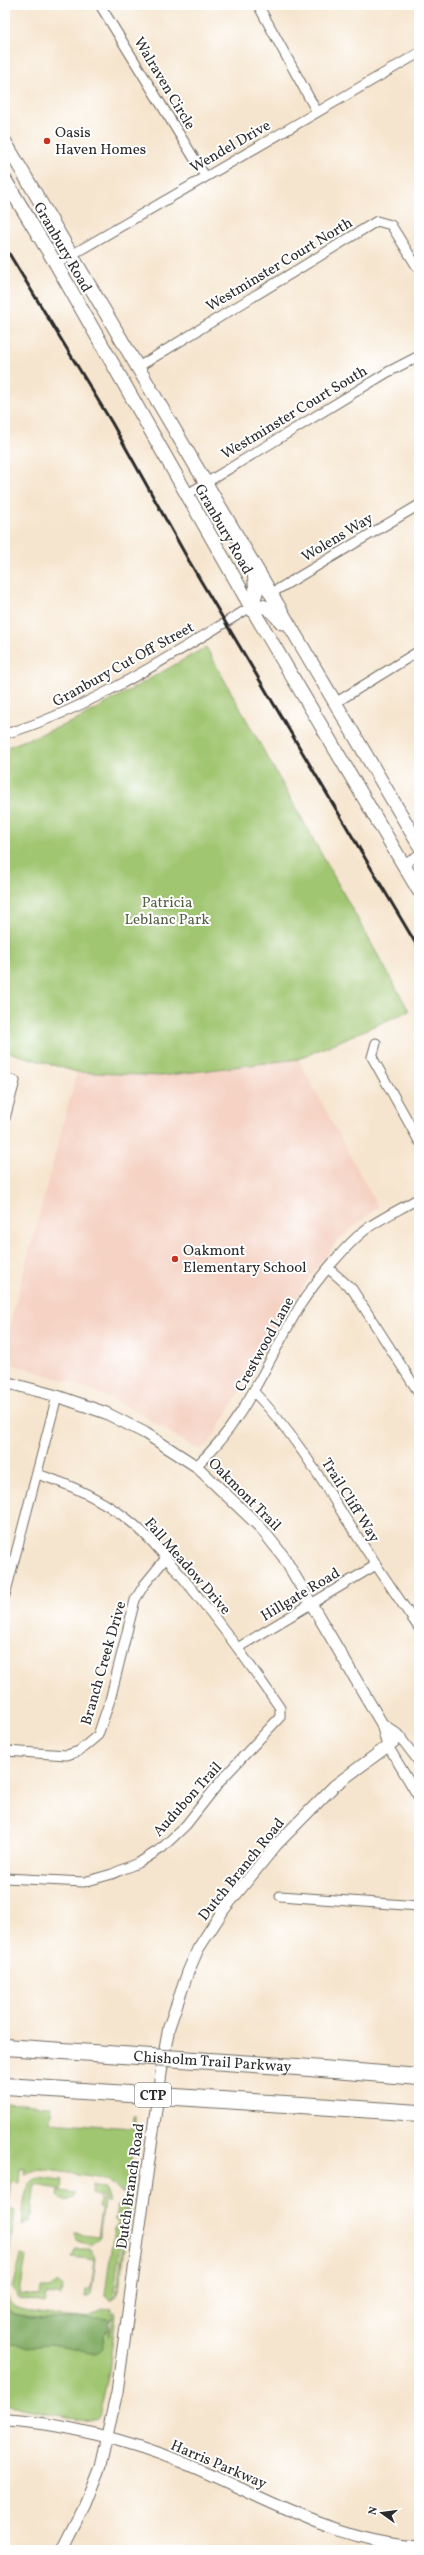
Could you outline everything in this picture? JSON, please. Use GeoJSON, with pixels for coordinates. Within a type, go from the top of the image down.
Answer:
{"type":"FeatureCollection","features":[{"type":"Feature","properties":{"kind":"highway","name":"Chisholm Trail Parkway"},"geometry":{"type":"LineString","coordinates":[[5,2046],[419,2077]]}},
{"type":"Feature","properties":{"kind":"highway","name":"CTP"},"geometry":{"type":"LineString","coordinates":[[5,2086],[419,2113]]}},
{"type":"Feature","properties":{"kind":"main road","name":"Granbury Road"},"geometry":{"type":"LineString","coordinates":[[5,142],[419,845]]}},
{"type":"Feature","properties":{"kind":"main road","name":"Granbury Road"},"geometry":{"type":"LineString","coordinates":[[5,180],[56,264],[251,607],[419,891]]}},
{"type":"Feature","properties":{"kind":"main road"},"geometry":{"type":"LineString","coordinates":[[251,561],[256,582],[256,593],[251,607]]}},
{"type":"Feature","properties":{"kind":"main road"},"geometry":{"type":"LineString","coordinates":[[251,607],[258,604],[263,606],[295,635]]}},
{"type":"Feature","properties":{"kind":"street","name":"Walraven Circle"},"geometry":{"type":"LineString","coordinates":[[100,5],[205,176]]}},
{"type":"Feature","properties":{"kind":"street"},"geometry":{"type":"LineString","coordinates":[[258,5],[317,112]]}},
{"type":"Feature","properties":{"kind":"street","name":"Wendel Drive"},"geometry":{"type":"LineString","coordinates":[[56,264],[205,176],[419,53]]}},
{"type":"Feature","properties":{"kind":"street","name":"Westminster Court North"},"geometry":{"type":"LineString","coordinates":[[138,367],[377,221],[392,224],[419,270]]}},
{"type":"Feature","properties":{"kind":"street","name":"Westminster Court South"},"geometry":{"type":"LineString","coordinates":[[186,495],[301,427],[388,372],[419,356]]}},
{"type":"Feature","properties":{"kind":"street","name":"Wolens Way"},"geometry":{"type":"LineString","coordinates":[[270,594],[419,505]]}},
{"type":"Feature","properties":{"kind":"street","name":"Granbury Cut Off Street"},"geometry":{"type":"LineString","coordinates":[[5,734],[39,724],[77,707],[168,658],[251,607]]}},
{"type":"Feature","properties":{"kind":"street"},"geometry":{"type":"LineString","coordinates":[[335,702],[419,651]]}},
{"type":"Feature","properties":{"kind":"street"},"geometry":{"type":"LineString","coordinates":[[402,864],[419,854]]}},
{"type":"Feature","properties":{"kind":"street"},"geometry":{"type":"LineString","coordinates":[[376,1043],[372,1057],[419,1141]]}},
{"type":"Feature","properties":{"kind":"street"},"geometry":{"type":"LineString","coordinates":[[5,1078],[15,1081],[5,1118]]}},
{"type":"Feature","properties":{"kind":"street","name":"Crestwood Lane"},"geometry":{"type":"LineString","coordinates":[[196,1466],[217,1445],[254,1392],[302,1303],[328,1268],[368,1228],[419,1198]]}},
{"type":"Feature","properties":{"kind":"street"},"geometry":{"type":"LineString","coordinates":[[328,1268],[352,1289],[419,1393]]}},
{"type":"Feature","properties":{"kind":"street","name":"Oakmont Trail"},"geometry":{"type":"LineString","coordinates":[[5,1382],[57,1396],[106,1414],[145,1432],[196,1466],[260,1527],[283,1556],[309,1603],[382,1724],[388,1746],[419,1798]]}},
{"type":"Feature","properties":{"kind":"street","name":"Trail Cliff Way"},"geometry":{"type":"LineString","coordinates":[[254,1392],[277,1415],[300,1446],[376,1565],[419,1628]]}},
{"type":"Feature","properties":{"kind":"street"},"geometry":{"type":"LineString","coordinates":[[5,1596],[57,1396]]}},
{"type":"Feature","properties":{"kind":"street","name":"Fall Meadow Drive"},"geometry":{"type":"LineString","coordinates":[[37,1474],[75,1488],[112,1508],[143,1533],[166,1558],[239,1647],[280,1708],[280,1717]]}},
{"type":"Feature","properties":{"kind":"street","name":"Branch Creek Drive"},"geometry":{"type":"LineString","coordinates":[[5,1751],[67,1755],[79,1751],[98,1734],[110,1700],[135,1600],[144,1585],[166,1558]]}},
{"type":"Feature","properties":{"kind":"street","name":"Hillgate Road"},"geometry":{"type":"LineString","coordinates":[[239,1647],[309,1603],[376,1565]]}},
{"type":"Feature","properties":{"kind":"street","name":"Audubon Trail"},"geometry":{"type":"LineString","coordinates":[[5,1878],[84,1882],[112,1874],[140,1862],[162,1848],[186,1825],[223,1778],[280,1717]]}},
{"type":"Feature","properties":{"kind":"street","name":"Oakmont Trail"},"geometry":{"type":"LineString","coordinates":[[382,1724],[400,1737],[419,1762]]}},
{"type":"Feature","properties":{"kind":"street","name":"Dutch Branch Road"},"geometry":{"type":"LineString","coordinates":[[62,2550],[85,2504],[107,2438],[117,2392],[131,2284],[169,2028],[188,1972],[198,1949],[224,1909],[276,1845],[334,1786],[400,1737]]}},
{"type":"Feature","properties":{"kind":"street"},"geometry":{"type":"LineString","coordinates":[[280,1896],[419,1906]]}},
{"type":"Feature","properties":{"kind":"street","name":"Harris Parkway"},"geometry":{"type":"LineString","coordinates":[[5,2420],[63,2427],[107,2438],[183,2463],[319,2524],[368,2539],[419,2546]]}},
{"type":"Feature","properties":{"kind":"shaded area","name":"Oakmont Elementary School"},"geometry":{"type":"Polygon","coordinates":[[[298,1059],[378,1207],[338,1240],[308,1279],[207,1446],[200,1449],[193,1447],[136,1411],[102,1395],[73,1383],[5,1362],[5,1343],[77,1072],[161,1076],[298,1059]]]}},
{"type":"Feature","properties":{"kind":"green space","name":"Patricia Leblanc Park"},"geometry":{"type":"Polygon","coordinates":[[[206,647],[409,1011],[298,1059],[161,1076],[77,1072],[5,1051],[5,748],[77,720],[206,647]]]}},
{"type":"Feature","properties":{"kind":"green space"},"geometry":{"type":"Polygon","coordinates":[[[5,2103],[52,2106],[50,2122],[132,2128],[133,2115],[135,2115],[135,2139],[127,2194],[120,2192],[109,2181],[99,2177],[40,2169],[25,2174],[26,2169],[20,2169],[19,2183],[11,2182],[7,2208],[15,2211],[5,2286],[8,2236],[5,2220],[5,2103]]]}},
{"type":"Feature","properties":{"kind":"green space"},"geometry":{"type":"Polygon","coordinates":[[[40,2178],[62,2181],[61,2191],[75,2193],[74,2198],[67,2201],[58,2195],[59,2189],[35,2185],[30,2222],[25,2222],[25,2226],[22,2224],[25,2196],[30,2184],[34,2180],[40,2178]]]}},
{"type":"Feature","properties":{"kind":"green space"},"geometry":{"type":"Polygon","coordinates":[[[92,2185],[105,2188],[110,2202],[106,2202],[103,2197],[93,2195],[91,2193],[92,2185]]]}},
{"type":"Feature","properties":{"kind":"green space"},"geometry":{"type":"Polygon","coordinates":[[[99,2198],[104,2201],[99,2238],[90,2245],[77,2241],[75,2233],[98,2236],[102,2209],[98,2206],[99,2198]]]}},
{"type":"Feature","properties":{"kind":"green space"},"geometry":{"type":"Polygon","coordinates":[[[120,2203],[126,2204],[122,2234],[119,2224],[115,2220],[117,2206],[120,2203]]]}},
{"type":"Feature","properties":{"kind":"green space"},"geometry":{"type":"Polygon","coordinates":[[[128,2206],[130,2211],[119,2292],[116,2298],[128,2206]]]}},
{"type":"Feature","properties":{"kind":"green space"},"geometry":{"type":"Polygon","coordinates":[[[117,2225],[121,2238],[113,2299],[110,2299],[105,2294],[114,2228],[117,2225]]]}},
{"type":"Feature","properties":{"kind":"green space"},"geometry":{"type":"Polygon","coordinates":[[[76,2249],[89,2249],[96,2258],[91,2295],[88,2297],[85,2297],[86,2290],[91,2288],[95,2260],[72,2257],[76,2249]]]}},
{"type":"Feature","properties":{"kind":"green space"},"geometry":{"type":"Polygon","coordinates":[[[21,2255],[26,2256],[20,2294],[40,2296],[41,2288],[51,2288],[58,2283],[62,2286],[61,2296],[47,2294],[45,2303],[18,2298],[13,2288],[21,2255]]]}},
{"type":"Feature","properties":{"kind":"green space"},"geometry":{"type":"Polygon","coordinates":[[[5,2289],[9,2301],[15,2307],[20,2309],[49,2315],[83,2317],[108,2308],[112,2309],[110,2322],[108,2319],[53,2319],[23,2316],[12,2312],[5,2307],[5,2289]]]}},
{"type":"Feature","properties":{"kind":"green space"},"geometry":{"type":"Polygon","coordinates":[[[5,2307],[13,2313],[38,2319],[108,2319],[110,2327],[103,2335],[103,2348],[97,2353],[51,2345],[27,2347],[5,2344],[5,2307]]]}},
{"type":"Feature","properties":{"kind":"green space"},"geometry":{"type":"Polygon","coordinates":[[[114,2311],[116,2314],[109,2371],[99,2417],[90,2421],[5,2405],[5,2344],[23,2346],[51,2345],[87,2351],[104,2341],[103,2335],[110,2327],[110,2335],[114,2311]]]}},
{"type":"Feature","properties":{"kind":"railway"},"geometry":{"type":"LineString","coordinates":[[5,247],[112,423],[189,561],[419,949]]}},
{"type":"Feature","properties":{"kind":"place","name":"Oasis Haven Homes"},"geometry":{"type":"Point","coordinates":[47,141]}},
{"type":"Feature","properties":{"kind":"place","name":"Oakmont Elementary School"},"geometry":{"type":"Point","coordinates":[175,1259]}}]}
